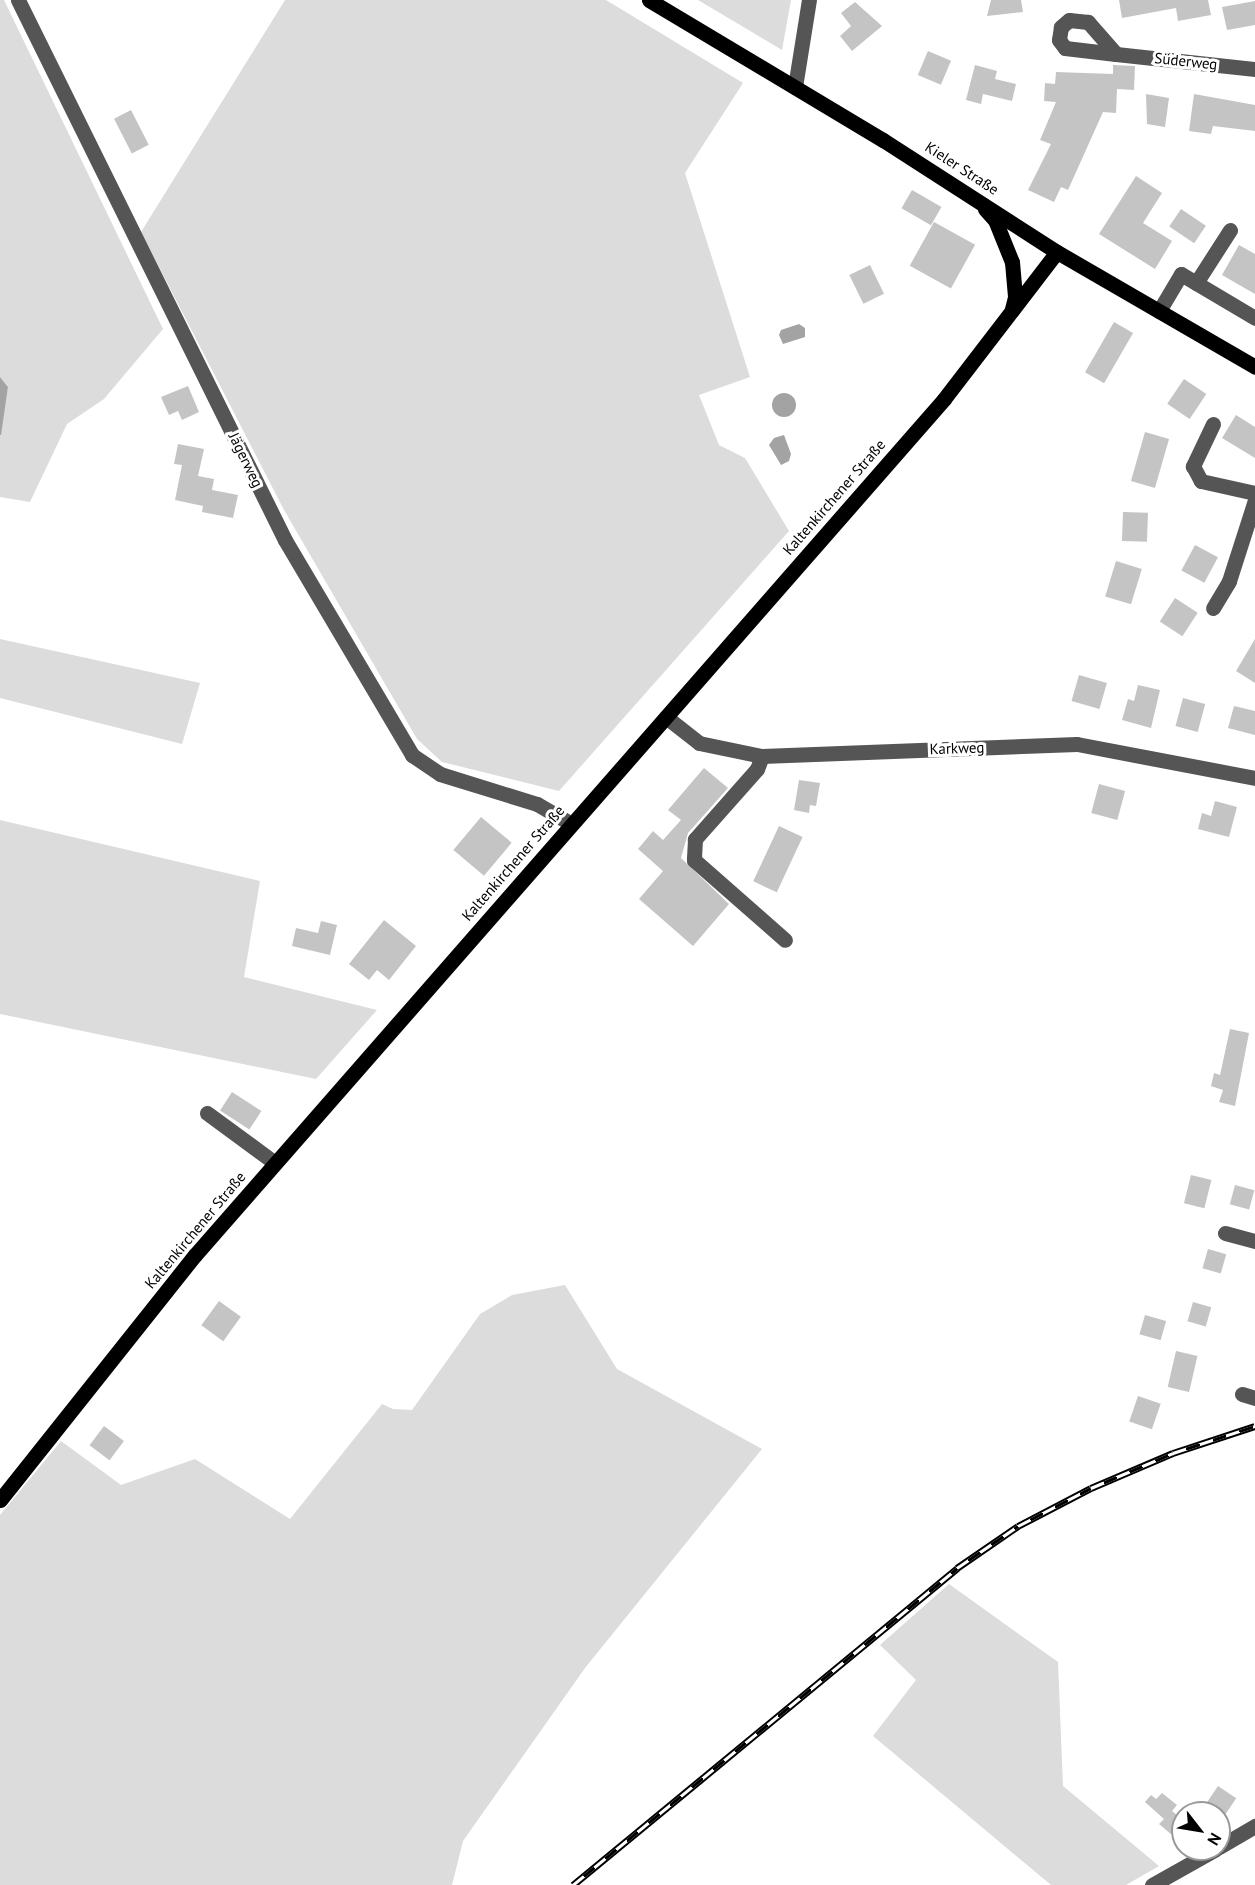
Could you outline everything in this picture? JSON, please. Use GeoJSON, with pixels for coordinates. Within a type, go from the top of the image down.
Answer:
{"type":"FeatureCollection","features":[{"type":"Feature","properties":{"kind":"main road","name":"Kieler Straße"},"geometry":{"type":"LineString","coordinates":[[649,0],[795,87],[1057,252],[1255,367]]}},
{"type":"Feature","properties":{"kind":"main road"},"geometry":{"type":"LineString","coordinates":[[976,199],[994,220],[1012,262],[1015,297],[1011,312]]}},
{"type":"Feature","properties":{"kind":"main road","name":"Kaltenkirchener Straße"},"geometry":{"type":"LineString","coordinates":[[0,1500],[195,1255],[944,399],[1057,252]]}},
{"type":"Feature","properties":{"kind":"street","name":"Jägerweg"},"geometry":{"type":"LineString","coordinates":[[18,0],[285,540],[412,755],[440,774],[537,804],[571,824]]}},
{"type":"Feature","properties":{"kind":"street"},"geometry":{"type":"LineString","coordinates":[[795,87],[809,0]]}},
{"type":"Feature","properties":{"kind":"street","name":"Süderweg"},"geometry":{"type":"LineString","coordinates":[[1116,54],[1255,69]]}},
{"type":"Feature","properties":{"kind":"street"},"geometry":{"type":"LineString","coordinates":[[1196,283],[1230,230]]}},
{"type":"Feature","properties":{"kind":"street"},"geometry":{"type":"LineString","coordinates":[[1159,311],[1181,274],[1255,318]]}},
{"type":"Feature","properties":{"kind":"street"},"geometry":{"type":"LineString","coordinates":[[1213,424],[1193,466],[1201,481],[1255,493]]}},
{"type":"Feature","properties":{"kind":"street"},"geometry":{"type":"LineString","coordinates":[[1213,608],[1229,582],[1255,500]]}},
{"type":"Feature","properties":{"kind":"street","name":"Karkweg"},"geometry":{"type":"LineString","coordinates":[[666,717],[699,743],[762,756],[1077,744],[1255,778]]}},
{"type":"Feature","properties":{"kind":"street"},"geometry":{"type":"LineString","coordinates":[[762,756],[757,769],[695,839],[694,860],[785,940]]}},
{"type":"Feature","properties":{"kind":"street"},"geometry":{"type":"LineString","coordinates":[[207,1113],[275,1163]]}},
{"type":"Feature","properties":{"kind":"street"},"geometry":{"type":"LineString","coordinates":[[1225,1233],[1255,1241]]}},
{"type":"Feature","properties":{"kind":"street"},"geometry":{"type":"LineString","coordinates":[[1231,1840],[1255,1826]]}},
{"type":"Feature","properties":{"kind":"street"},"geometry":{"type":"LineString","coordinates":[[1152,1885],[1194,1861]]}},
{"type":"Feature","properties":{"kind":"shaded area"},"geometry":{"type":"Polygon","coordinates":[[[0,0],[4,0],[163,329],[104,399],[67,424],[30,502],[0,497],[0,435],[8,387],[0,377],[0,0]]]}},
{"type":"Feature","properties":{"kind":"shaded area"},"geometry":{"type":"Polygon","coordinates":[[[285,0],[606,0],[743,83],[685,173],[750,377],[699,395],[719,445],[745,458],[789,531],[559,791],[442,762],[417,739],[284,510],[141,232],[285,0]]]}},
{"type":"Feature","properties":{"kind":"shaded area"},"geometry":{"type":"Polygon","coordinates":[[[698,0],[791,0],[782,50],[698,0]]]}},
{"type":"Feature","properties":{"kind":"shaded area"},"geometry":{"type":"Polygon","coordinates":[[[799,324],[805,328],[805,337],[783,344],[779,335],[781,330],[799,324]]]}},
{"type":"Feature","properties":{"kind":"shaded area"},"geometry":{"type":"Polygon","coordinates":[[[0,377],[8,387],[1,435],[0,435],[0,377]]]}},
{"type":"Feature","properties":{"kind":"shaded area"},"geometry":{"type":"Polygon","coordinates":[[[784,393],[789,394],[795,400],[795,410],[789,416],[784,417],[779,416],[773,410],[772,405],[773,400],[779,394],[784,393]]]}},
{"type":"Feature","properties":{"kind":"shaded area"},"geometry":{"type":"Polygon","coordinates":[[[784,435],[791,454],[789,461],[781,465],[769,445],[774,438],[784,435]]]}},
{"type":"Feature","properties":{"kind":"shaded area"},"geometry":{"type":"Polygon","coordinates":[[[0,639],[200,683],[182,744],[0,698],[0,639]]]}},
{"type":"Feature","properties":{"kind":"shaded area"},"geometry":{"type":"Polygon","coordinates":[[[0,820],[260,881],[244,977],[377,1010],[316,1079],[0,1014],[0,820]]]}},
{"type":"Feature","properties":{"kind":"shaded area"},"geometry":{"type":"Polygon","coordinates":[[[565,1285],[617,1369],[762,1449],[585,1668],[463,1841],[452,1885],[0,1885],[0,1515],[61,1441],[121,1485],[195,1459],[290,1519],[382,1404],[393,1409],[412,1410],[480,1314],[512,1295],[565,1285]]]}},
{"type":"Feature","properties":{"kind":"shaded area"},"geometry":{"type":"Polygon","coordinates":[[[949,1584],[1058,1662],[1063,1786],[1159,1866],[1126,1885],[1051,1885],[873,1736],[916,1680],[880,1645],[949,1584]]]}},
{"type":"Feature","properties":{"kind":"building"},"geometry":{"type":"Polygon","coordinates":[[[991,0],[1021,0],[1023,12],[987,16],[991,0]]]}},
{"type":"Feature","properties":{"kind":"building"},"geometry":{"type":"Polygon","coordinates":[[[1119,0],[1208,0],[1211,15],[1178,21],[1176,8],[1122,18],[1119,0]]]}},
{"type":"Feature","properties":{"kind":"building"},"geometry":{"type":"Polygon","coordinates":[[[1255,1],[1255,25],[1227,30],[1222,7],[1255,1]]]}},
{"type":"Feature","properties":{"kind":"building"},"geometry":{"type":"Polygon","coordinates":[[[855,2],[882,26],[852,51],[840,36],[851,26],[841,13],[855,2]]]}},
{"type":"Feature","properties":{"kind":"building"},"geometry":{"type":"Polygon","coordinates":[[[928,51],[951,61],[941,85],[918,75],[928,51]]]}},
{"type":"Feature","properties":{"kind":"building"},"geometry":{"type":"Polygon","coordinates":[[[975,65],[997,71],[995,79],[1016,84],[1012,101],[983,94],[981,104],[966,100],[975,65]]]}},
{"type":"Feature","properties":{"kind":"building"},"geometry":{"type":"Polygon","coordinates":[[[1113,65],[1135,66],[1134,90],[1117,89],[1116,113],[1103,112],[1068,190],[1061,187],[1054,202],[1028,190],[1051,144],[1040,140],[1056,102],[1044,101],[1045,83],[1055,84],[1056,72],[1113,74],[1113,65]]]}},
{"type":"Feature","properties":{"kind":"building"},"geometry":{"type":"Polygon","coordinates":[[[1146,94],[1169,98],[1165,127],[1147,124],[1146,94]]]}},
{"type":"Feature","properties":{"kind":"building"},"geometry":{"type":"Polygon","coordinates":[[[1194,94],[1255,105],[1255,131],[1213,126],[1211,134],[1189,131],[1194,94]]]}},
{"type":"Feature","properties":{"kind":"building"},"geometry":{"type":"Polygon","coordinates":[[[131,110],[149,145],[132,153],[114,119],[131,110]]]}},
{"type":"Feature","properties":{"kind":"building"},"geometry":{"type":"Polygon","coordinates":[[[1136,176],[1162,193],[1143,223],[1172,241],[1155,269],[1099,234],[1136,176]]]}},
{"type":"Feature","properties":{"kind":"building"},"geometry":{"type":"Polygon","coordinates":[[[912,190],[941,207],[931,225],[902,208],[912,190]]]}},
{"type":"Feature","properties":{"kind":"building"},"geometry":{"type":"Polygon","coordinates":[[[1181,209],[1206,226],[1194,243],[1169,226],[1181,209]]]}},
{"type":"Feature","properties":{"kind":"building"},"geometry":{"type":"Polygon","coordinates":[[[934,222],[975,245],[951,289],[910,266],[934,222]]]}},
{"type":"Feature","properties":{"kind":"building"},"geometry":{"type":"Polygon","coordinates":[[[1239,245],[1255,254],[1255,294],[1222,275],[1239,245]]]}},
{"type":"Feature","properties":{"kind":"building"},"geometry":{"type":"Polygon","coordinates":[[[870,265],[884,294],[863,304],[849,275],[870,265]]]}},
{"type":"Feature","properties":{"kind":"building"},"geometry":{"type":"Polygon","coordinates":[[[1114,322],[1133,333],[1104,383],[1085,372],[1114,322]]]}},
{"type":"Feature","properties":{"kind":"building"},"geometry":{"type":"Polygon","coordinates":[[[1184,379],[1206,394],[1190,419],[1167,404],[1184,379]]]}},
{"type":"Feature","properties":{"kind":"building"},"geometry":{"type":"Polygon","coordinates":[[[188,386],[199,412],[182,420],[178,411],[169,415],[161,397],[188,386]]]}},
{"type":"Feature","properties":{"kind":"building"},"geometry":{"type":"Polygon","coordinates":[[[1236,415],[1255,427],[1255,458],[1222,438],[1236,415]]]}},
{"type":"Feature","properties":{"kind":"building"},"geometry":{"type":"Polygon","coordinates":[[[1145,432],[1169,439],[1155,488],[1131,481],[1145,432]]]}},
{"type":"Feature","properties":{"kind":"building"},"geometry":{"type":"Polygon","coordinates":[[[178,444],[204,449],[198,476],[214,479],[212,490],[238,495],[233,518],[202,512],[203,506],[175,500],[182,465],[174,464],[178,444]]]}},
{"type":"Feature","properties":{"kind":"building"},"geometry":{"type":"Polygon","coordinates":[[[1123,512],[1148,513],[1147,542],[1122,541],[1123,512]]]}},
{"type":"Feature","properties":{"kind":"building"},"geometry":{"type":"Polygon","coordinates":[[[1195,545],[1218,557],[1204,583],[1181,571],[1195,545]]]}},
{"type":"Feature","properties":{"kind":"building"},"geometry":{"type":"Polygon","coordinates":[[[1116,561],[1142,569],[1131,604],[1105,596],[1116,561]]]}},
{"type":"Feature","properties":{"kind":"building"},"geometry":{"type":"Polygon","coordinates":[[[1175,598],[1198,613],[1182,636],[1160,621],[1175,598]]]}},
{"type":"Feature","properties":{"kind":"building"},"geometry":{"type":"Polygon","coordinates":[[[1255,639],[1255,683],[1236,671],[1255,639]]]}},
{"type":"Feature","properties":{"kind":"building"},"geometry":{"type":"Polygon","coordinates":[[[1079,675],[1107,683],[1099,709],[1072,701],[1079,675]]]}},
{"type":"Feature","properties":{"kind":"building"},"geometry":{"type":"Polygon","coordinates":[[[1138,685],[1160,690],[1151,728],[1122,720],[1128,699],[1134,701],[1138,685]]]}},
{"type":"Feature","properties":{"kind":"building"},"geometry":{"type":"Polygon","coordinates":[[[1183,698],[1205,704],[1198,732],[1175,726],[1183,698]]]}},
{"type":"Feature","properties":{"kind":"building"},"geometry":{"type":"Polygon","coordinates":[[[1234,706],[1255,711],[1255,735],[1228,728],[1234,706]]]}},
{"type":"Feature","properties":{"kind":"building"},"geometry":{"type":"Polygon","coordinates":[[[704,768],[728,788],[688,833],[681,858],[729,904],[693,946],[639,899],[663,871],[638,849],[653,831],[663,840],[681,820],[668,810],[704,768]]]}},
{"type":"Feature","properties":{"kind":"building"},"geometry":{"type":"Polygon","coordinates":[[[799,780],[820,783],[816,806],[810,805],[809,813],[794,810],[799,780]]]}},
{"type":"Feature","properties":{"kind":"building"},"geometry":{"type":"Polygon","coordinates":[[[1099,784],[1125,791],[1117,820],[1091,813],[1099,784]]]}},
{"type":"Feature","properties":{"kind":"building"},"geometry":{"type":"Polygon","coordinates":[[[1215,801],[1237,807],[1229,837],[1198,829],[1202,813],[1211,816],[1215,801]]]}},
{"type":"Feature","properties":{"kind":"building"},"geometry":{"type":"Polygon","coordinates":[[[481,817],[512,843],[484,876],[453,850],[481,817]]]}},
{"type":"Feature","properties":{"kind":"building"},"geometry":{"type":"Polygon","coordinates":[[[779,826],[803,837],[777,892],[753,881],[779,826]]]}},
{"type":"Feature","properties":{"kind":"building"},"geometry":{"type":"Polygon","coordinates":[[[384,920],[416,946],[389,980],[377,970],[369,980],[349,964],[384,920]]]}},
{"type":"Feature","properties":{"kind":"building"},"geometry":{"type":"Polygon","coordinates":[[[321,921],[337,925],[330,955],[292,946],[296,928],[318,933],[321,921]]]}},
{"type":"Feature","properties":{"kind":"building"},"geometry":{"type":"Polygon","coordinates":[[[1230,1029],[1249,1033],[1235,1106],[1219,1102],[1223,1090],[1211,1086],[1214,1073],[1220,1075],[1230,1029]]]}},
{"type":"Feature","properties":{"kind":"building"},"geometry":{"type":"Polygon","coordinates":[[[232,1092],[261,1111],[249,1130],[220,1110],[232,1092]]]}},
{"type":"Feature","properties":{"kind":"building"},"geometry":{"type":"Polygon","coordinates":[[[1191,1175],[1211,1180],[1204,1208],[1184,1203],[1191,1175]]]}},
{"type":"Feature","properties":{"kind":"building"},"geometry":{"type":"Polygon","coordinates":[[[1235,1185],[1254,1190],[1249,1209],[1230,1204],[1235,1185]]]}},
{"type":"Feature","properties":{"kind":"building"},"geometry":{"type":"Polygon","coordinates":[[[1208,1249],[1226,1254],[1221,1273],[1202,1268],[1208,1249]]]}},
{"type":"Feature","properties":{"kind":"building"},"geometry":{"type":"Polygon","coordinates":[[[219,1301],[241,1317],[223,1341],[201,1325],[219,1301]]]}},
{"type":"Feature","properties":{"kind":"building"},"geometry":{"type":"Polygon","coordinates":[[[1193,1302],[1211,1307],[1206,1326],[1187,1321],[1193,1302]]]}},
{"type":"Feature","properties":{"kind":"building"},"geometry":{"type":"Polygon","coordinates":[[[1145,1315],[1166,1321],[1161,1340],[1139,1334],[1145,1315]]]}},
{"type":"Feature","properties":{"kind":"building"},"geometry":{"type":"Polygon","coordinates":[[[1176,1351],[1197,1356],[1189,1392],[1168,1387],[1176,1351]]]}},
{"type":"Feature","properties":{"kind":"building"},"geometry":{"type":"Polygon","coordinates":[[[1138,1396],[1161,1404],[1152,1429],[1129,1422],[1138,1396]]]}},
{"type":"Feature","properties":{"kind":"building"},"geometry":{"type":"Polygon","coordinates":[[[104,1426],[124,1441],[110,1460],[90,1445],[104,1426]]]}},
{"type":"Feature","properties":{"kind":"building"},"geometry":{"type":"Polygon","coordinates":[[[1218,1786],[1236,1798],[1231,1806],[1231,1801],[1208,1801],[1218,1786]]]}},
{"type":"Feature","properties":{"kind":"building"},"geometry":{"type":"Polygon","coordinates":[[[1162,1793],[1172,1801],[1171,1834],[1159,1824],[1164,1819],[1145,1802],[1151,1795],[1156,1799],[1162,1793]]]}},
{"type":"Feature","properties":{"kind":"railway"},"geometry":{"type":"LineString","coordinates":[[573,1885],[957,1568],[1018,1526],[1091,1488],[1173,1453],[1255,1426]]}}]}
